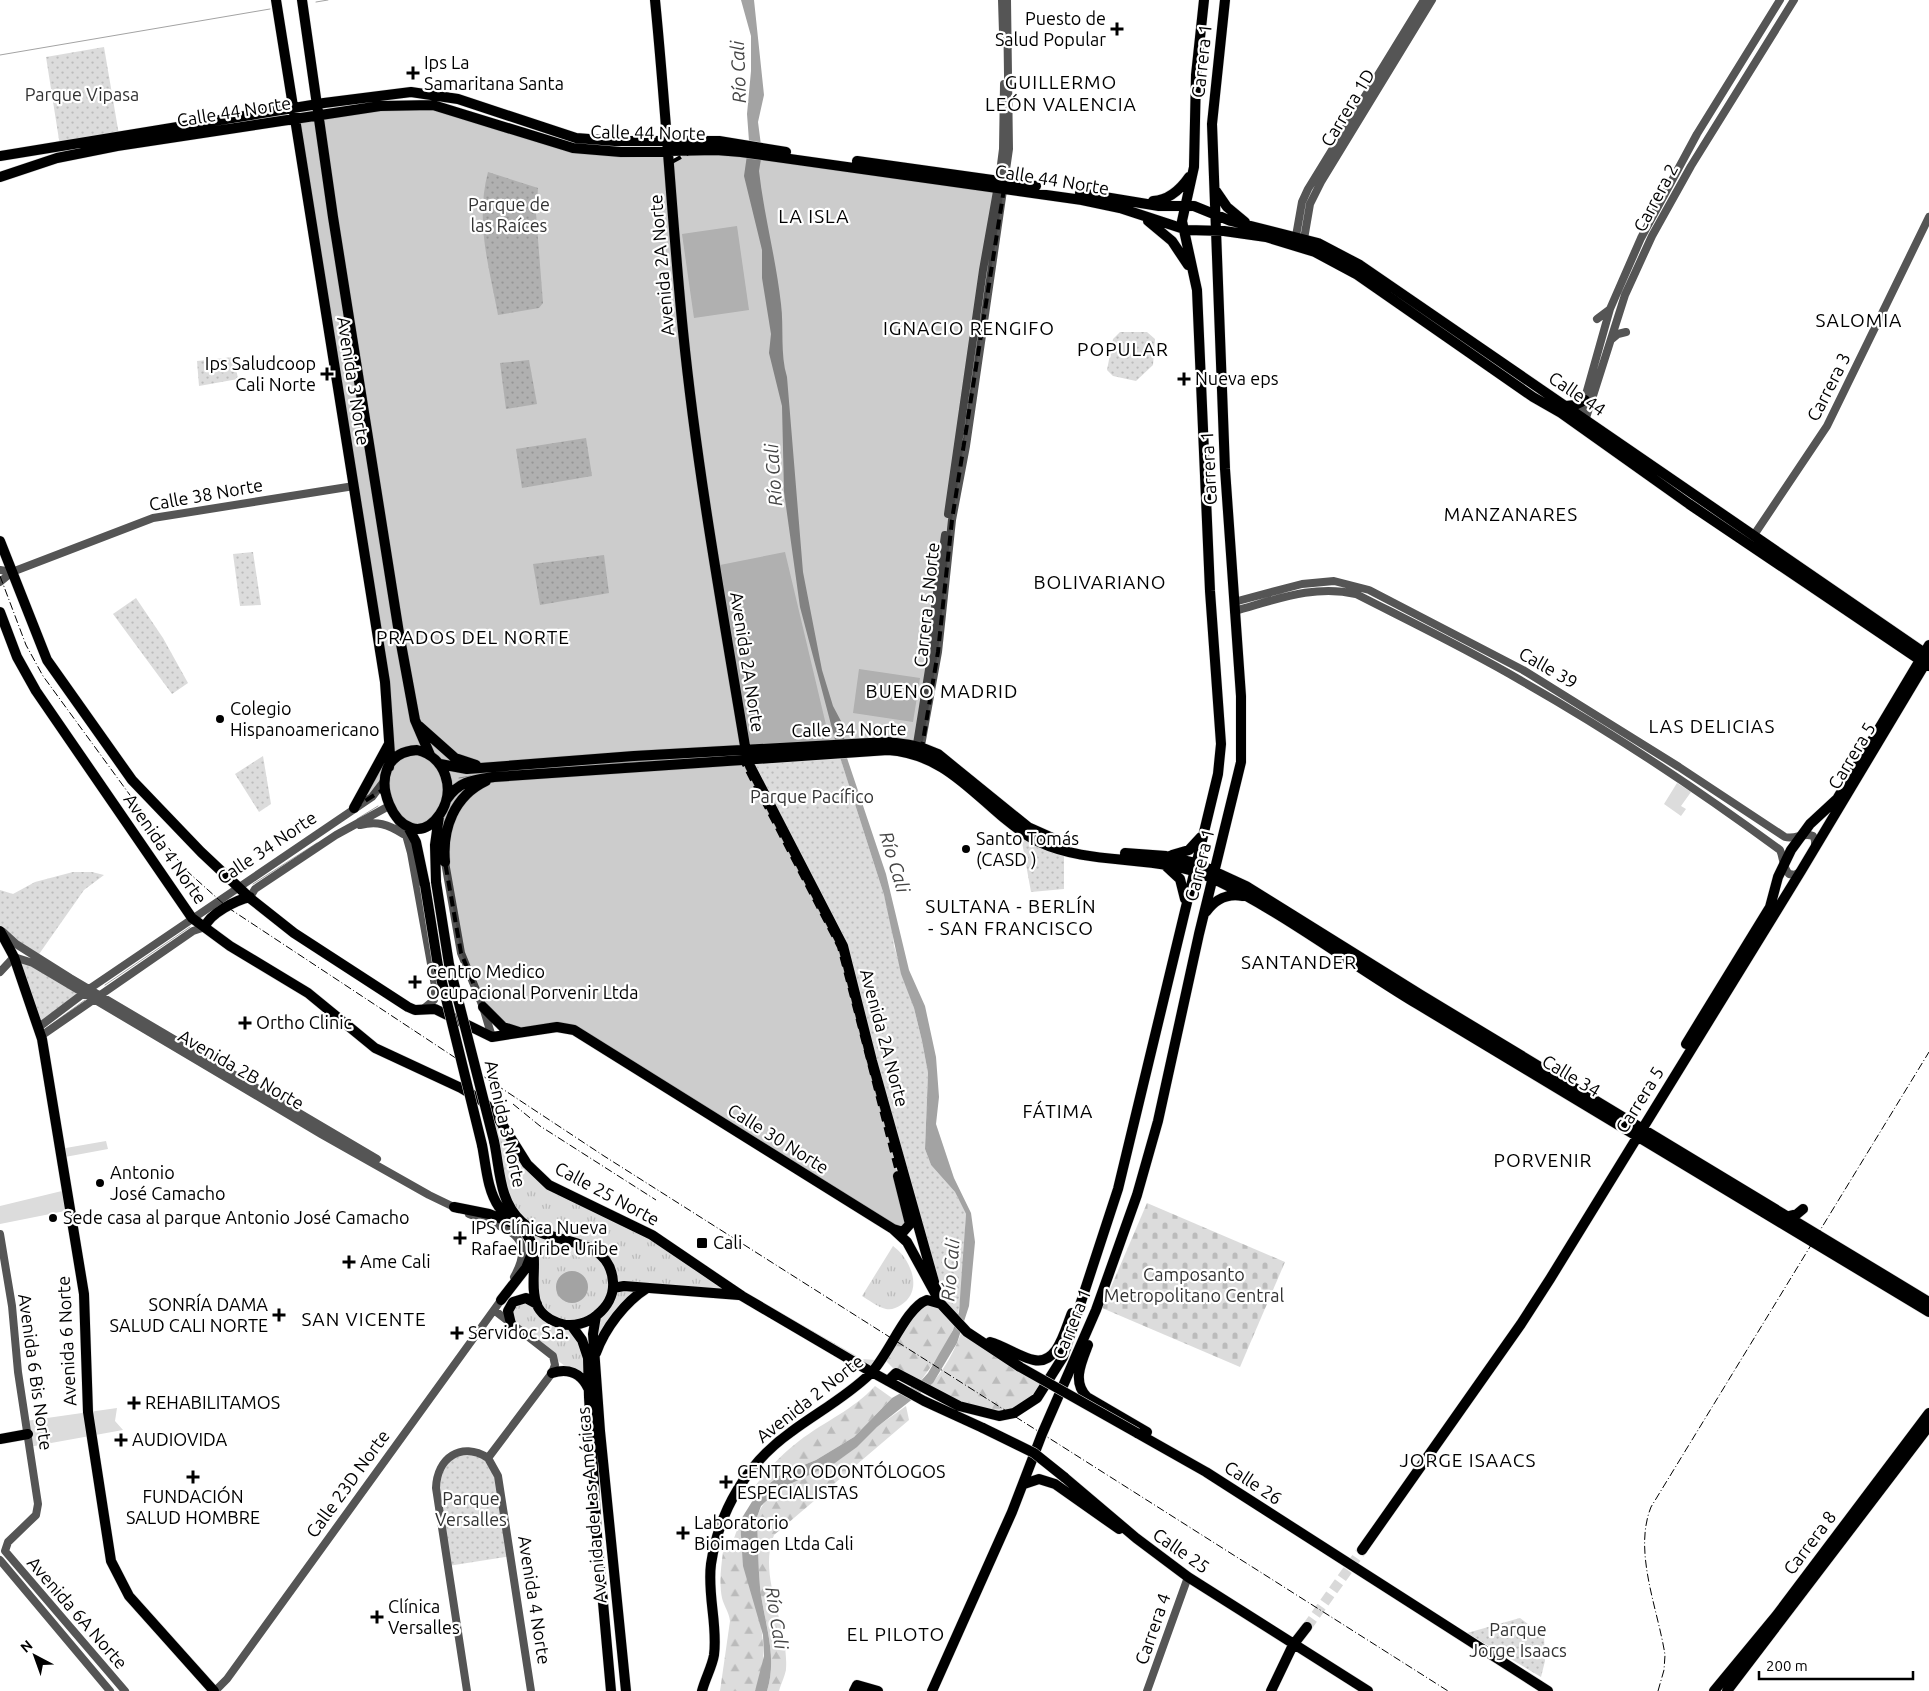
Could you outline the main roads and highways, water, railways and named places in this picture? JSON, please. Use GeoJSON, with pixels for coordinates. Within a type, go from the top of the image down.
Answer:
{"type":"FeatureCollection","features":[{"type":"Feature","properties":{"kind":"main road","name":"Avenida 3 Norte"},"geometry":{"type":"LineString","coordinates":[[276,0],[385,682],[389,743],[388,767]]}},
{"type":"Feature","properties":{"kind":"main road","name":"Avenida 3 Norte"},"geometry":{"type":"LineString","coordinates":[[302,0],[399,633],[416,724],[430,755]]}},
{"type":"Feature","properties":{"kind":"main road","name":"Avenida 2A Norte"},"geometry":{"type":"LineString","coordinates":[[650,0],[667,152],[678,332],[693,461],[743,749],[746,761],[787,850],[839,947],[910,1222],[908,1228],[903,1232],[893,1229]]}},
{"type":"Feature","properties":{"kind":"main road","name":"Avenida 2A Norte"},"geometry":{"type":"LineString","coordinates":[[655,0],[666,116],[666,141]]}},
{"type":"Feature","properties":{"kind":"main road","name":"Carrera 1"},"geometry":{"type":"LineString","coordinates":[[889,1382],[892,1374],[899,1374],[930,1392],[974,1411],[999,1416],[1008,1415],[1037,1398],[1063,1357],[1109,1219],[1218,774],[1221,744],[1210,591],[1196,283],[1182,229],[1184,205],[1194,167],[1196,75],[1204,0]]}},
{"type":"Feature","properties":{"kind":"main road","name":"Carrera 1"},"geometry":{"type":"LineString","coordinates":[[932,1691],[1024,1484],[1042,1434],[1096,1310],[1137,1195],[1158,1121],[1241,762],[1242,748],[1225,470],[1212,124],[1225,0]]}},
{"type":"Feature","properties":{"kind":"main road","name":"Calle 44 Norte"},"geometry":{"type":"LineString","coordinates":[[0,177],[68,156],[295,114],[317,104],[411,92],[458,99],[576,138],[615,141],[719,141],[743,148],[1002,185],[1082,200],[1132,206],[1184,205]]}},
{"type":"Feature","properties":{"kind":"main road","name":"Calle 44 Norte"},"geometry":{"type":"LineString","coordinates":[[0,156],[119,135],[295,114],[319,116],[380,106],[432,105],[573,148],[621,152],[690,152],[743,148]]}},
{"type":"Feature","properties":{"kind":"main road"},"geometry":{"type":"LineString","coordinates":[[666,116],[672,128],[686,141]]}},
{"type":"Feature","properties":{"kind":"main road","name":"Avenida 2A Norte"},"geometry":{"type":"LineString","coordinates":[[667,152],[694,429],[743,749]]}},
{"type":"Feature","properties":{"kind":"main road"},"geometry":{"type":"LineString","coordinates":[[670,172],[676,160],[690,152]]}},
{"type":"Feature","properties":{"kind":"main road"},"geometry":{"type":"LineString","coordinates":[[1132,206],[1170,197],[1183,186],[1194,167]]}},
{"type":"Feature","properties":{"kind":"main road"},"geometry":{"type":"LineString","coordinates":[[1215,189],[1227,208],[1250,225]]}},
{"type":"Feature","properties":{"kind":"main road","name":"Calle 44"},"geometry":{"type":"LineString","coordinates":[[1184,205],[1208,210],[1216,215],[1250,225],[1300,237],[1333,249],[1360,265],[1566,406],[1582,422]]}},
{"type":"Feature","properties":{"kind":"main road","name":"Calle 44 Norte"},"geometry":{"type":"LineString","coordinates":[[1132,206],[1182,229]]}},
{"type":"Feature","properties":{"kind":"main road"},"geometry":{"type":"LineString","coordinates":[[1132,206],[1172,241],[1186,261],[1196,283]]}},
{"type":"Feature","properties":{"kind":"main road","name":"Calle 44"},"geometry":{"type":"LineString","coordinates":[[1182,229],[1266,237],[1294,245],[1330,259],[1356,274],[1582,422],[1927,657]]}},
{"type":"Feature","properties":{"kind":"main road"},"geometry":{"type":"LineString","coordinates":[[1566,406],[1576,405],[1584,400]]}},
{"type":"Feature","properties":{"kind":"main road","name":"Calle 44"},"geometry":{"type":"LineString","coordinates":[[1666,481],[1754,535],[1927,657]]}},
{"type":"Feature","properties":{"kind":"main road","name":"Avenida 4 Norte"},"geometry":{"type":"LineString","coordinates":[[0,541],[47,660],[132,780],[238,886],[294,933],[408,1007],[420,1010],[435,1009],[489,1036],[525,1033]]}},
{"type":"Feature","properties":{"kind":"main road","name":"Avenida 4 Norte"},"geometry":{"type":"LineString","coordinates":[[0,612],[17,657],[36,691],[192,918],[230,946],[308,993],[375,1048],[461,1088],[478,1098]]}},
{"type":"Feature","properties":{"kind":"main road","name":"Carrera 5"},"geometry":{"type":"LineString","coordinates":[[1362,1550],[1521,1324],[1770,907],[1783,865],[1800,837],[1823,811],[1838,799],[1927,657]]}},
{"type":"Feature","properties":{"kind":"main road","name":"Carrera 5"},"geometry":{"type":"LineString","coordinates":[[1637,1130],[1801,871],[1927,657]]}},
{"type":"Feature","properties":{"kind":"main road"},"geometry":{"type":"LineString","coordinates":[[416,724],[455,758],[487,767]]}},
{"type":"Feature","properties":{"kind":"main road"},"geometry":{"type":"LineString","coordinates":[[354,808],[389,743]]}},
{"type":"Feature","properties":{"kind":"main road","name":"Calle 34 Norte"},"geometry":{"type":"LineString","coordinates":[[447,799],[460,785],[471,780],[494,777],[746,761],[854,748],[919,749],[938,754],[956,768],[1035,841],[1050,847],[1105,857],[1163,859],[1195,867]]}},
{"type":"Feature","properties":{"kind":"main road","name":"Calle 34 Norte"},"geometry":{"type":"LineString","coordinates":[[440,764],[455,768],[487,767],[743,749],[832,750]]}},
{"type":"Feature","properties":{"kind":"main road"},"geometry":{"type":"LineString","coordinates":[[417,750],[430,755],[440,764],[448,784],[447,799],[440,814],[426,826],[407,831],[396,819],[389,806],[386,795],[388,767],[400,754],[417,750]]}},
{"type":"Feature","properties":{"kind":"main road","name":"Avenida 2A Norte"},"geometry":{"type":"LineString","coordinates":[[746,761],[818,902],[843,946],[872,1061],[940,1300]]}},
{"type":"Feature","properties":{"kind":"main road"},"geometry":{"type":"LineString","coordinates":[[434,845],[445,862],[445,836],[453,811],[473,789],[494,777]]}},
{"type":"Feature","properties":{"kind":"main road","name":"Avenida 3 Norte"},"geometry":{"type":"LineString","coordinates":[[440,814],[434,845],[436,882],[448,964],[494,1141],[503,1191],[514,1212],[523,1222],[546,1235],[586,1245],[597,1251],[610,1266],[613,1288]]}},
{"type":"Feature","properties":{"kind":"main road"},"geometry":{"type":"LineString","coordinates":[[1185,906],[1184,887],[1180,879],[1163,859],[1188,850],[1195,844],[1204,829]]}},
{"type":"Feature","properties":{"kind":"main road","name":"Avenida 3 Norte"},"geometry":{"type":"LineString","coordinates":[[407,831],[416,842],[420,859],[421,882],[438,966],[493,1196],[499,1207],[528,1236],[534,1250]]}},
{"type":"Feature","properties":{"kind":"main road"},"geometry":{"type":"LineString","coordinates":[[1223,840],[1226,865],[1231,874],[1246,886]]}},
{"type":"Feature","properties":{"kind":"main road","name":"Calle 34"},"geometry":{"type":"LineString","coordinates":[[1195,867],[1246,886],[1637,1130],[1897,1287],[1929,1302]]}},
{"type":"Feature","properties":{"kind":"main road","name":"Calle 34"},"geometry":{"type":"LineString","coordinates":[[1215,875],[1245,896],[1419,1005],[1789,1216],[1897,1287],[1929,1312]]}},
{"type":"Feature","properties":{"kind":"main road"},"geometry":{"type":"LineString","coordinates":[[1205,912],[1213,903],[1224,897],[1234,895],[1245,896]]}},
{"type":"Feature","properties":{"kind":"main road"},"geometry":{"type":"LineString","coordinates":[[205,927],[207,921],[227,907],[250,897]]}},
{"type":"Feature","properties":{"kind":"main road","name":"Avenida 6 Norte"},"geometry":{"type":"LineString","coordinates":[[0,930],[14,956],[40,1031],[84,1294],[88,1412],[111,1561],[129,1596],[216,1690]]}},
{"type":"Feature","properties":{"kind":"main road"},"geometry":{"type":"LineString","coordinates":[[483,1007],[503,1027],[525,1033]]}},
{"type":"Feature","properties":{"kind":"main road","name":"Calle 30 Norte"},"geometry":{"type":"LineString","coordinates":[[525,1033],[557,1026],[570,1029],[893,1229],[907,1242],[940,1300]]}},
{"type":"Feature","properties":{"kind":"main road","name":"Calle 25 Norte"},"geometry":{"type":"LineString","coordinates":[[478,1098],[495,1114],[527,1164],[549,1185],[652,1235],[742,1296],[838,1353],[924,1401],[984,1428]]}},
{"type":"Feature","properties":{"kind":"main road"},"geometry":{"type":"LineString","coordinates":[[454,1207],[489,1214],[520,1228]]}},
{"type":"Feature","properties":{"kind":"main road"},"geometry":{"type":"LineString","coordinates":[[1789,1216],[1797,1214],[1803,1209]]}},
{"type":"Feature","properties":{"kind":"main road"},"geometry":{"type":"LineString","coordinates":[[978,1339],[997,1344],[1034,1360],[1040,1360],[1052,1355],[1062,1338],[1098,1240],[1109,1219]]}},
{"type":"Feature","properties":{"kind":"main road"},"geometry":{"type":"LineString","coordinates":[[502,1300],[526,1268],[534,1250]]}},
{"type":"Feature","properties":{"kind":"main road"},"geometry":{"type":"LineString","coordinates":[[534,1250],[532,1284],[537,1304]]}},
{"type":"Feature","properties":{"kind":"main road","name":"Calle 25 Norte"},"geometry":{"type":"LineString","coordinates":[[613,1288],[624,1286],[742,1296]]}},
{"type":"Feature","properties":{"kind":"main road"},"geometry":{"type":"LineString","coordinates":[[511,1324],[508,1311],[515,1300],[528,1298],[537,1304],[552,1320],[571,1325],[587,1322],[596,1316],[608,1302],[613,1288]]}},
{"type":"Feature","properties":{"kind":"main road"},"geometry":{"type":"LineString","coordinates":[[594,1356],[601,1339],[634,1296],[647,1288]]}},
{"type":"Feature","properties":{"kind":"main road","name":"Avenida 2 Norte"},"geometry":{"type":"LineString","coordinates":[[702,1691],[714,1656],[710,1597],[713,1550],[726,1511],[737,1489],[768,1451],[790,1432],[835,1403],[872,1372],[918,1305],[931,1299],[940,1300]]}},
{"type":"Feature","properties":{"kind":"main road","name":"Calle 26"},"geometry":{"type":"LineString","coordinates":[[940,1300],[949,1314],[967,1332],[1020,1367],[1206,1472],[1542,1689]]}},
{"type":"Feature","properties":{"kind":"main road"},"geometry":{"type":"LineString","coordinates":[[1096,1310],[1094,1326],[1079,1375],[1081,1391],[1087,1397],[1149,1433],[1206,1472]]}},
{"type":"Feature","properties":{"kind":"main road","name":"Avenida de Las Américas"},"geometry":{"type":"LineString","coordinates":[[596,1316],[593,1334],[594,1356],[626,1691]]}},
{"type":"Feature","properties":{"kind":"main road","name":"Avenida de Las Américas"},"geometry":{"type":"LineString","coordinates":[[571,1325],[582,1340],[587,1352],[597,1536],[611,1691]]}},
{"type":"Feature","properties":{"kind":"main road"},"geometry":{"type":"LineString","coordinates":[[838,1353],[856,1371],[859,1380],[858,1384]]}},
{"type":"Feature","properties":{"kind":"main road"},"geometry":{"type":"LineString","coordinates":[[552,1373],[573,1372],[584,1381],[588,1389]]}},
{"type":"Feature","properties":{"kind":"main road","name":"Carrera 8"},"geometry":{"type":"LineString","coordinates":[[1714,1691],[1776,1616],[1929,1413]]}},
{"type":"Feature","properties":{"kind":"main road","name":"Carrera 8"},"geometry":{"type":"LineString","coordinates":[[1727,1691],[1929,1426]]}},
{"type":"Feature","properties":{"kind":"main road","name":"Calle 25"},"geometry":{"type":"LineString","coordinates":[[984,1428],[1034,1453],[1136,1538],[1188,1577],[1368,1691]]}},
{"type":"Feature","properties":{"kind":"main road"},"geometry":{"type":"LineString","coordinates":[[0,1439],[28,1434]]}},
{"type":"Feature","properties":{"kind":"main road"},"geometry":{"type":"LineString","coordinates":[[1024,1484],[1039,1479],[1055,1484],[1108,1522],[1136,1538]]}},
{"type":"Feature","properties":{"kind":"main road"},"geometry":{"type":"LineString","coordinates":[[1271,1691],[1293,1644],[1307,1627]]}},
{"type":"Feature","properties":{"kind":"main road"},"geometry":{"type":"LineString","coordinates":[[855,1688],[878,1691]]}},
{"type":"Feature","properties":{"kind":"waterway"},"geometry":{"type":"LineString","coordinates":[[316,2],[328,0]]}},
{"type":"Feature","properties":{"kind":"waterway"},"geometry":{"type":"LineString","coordinates":[[0,55],[270,9]]}},
{"type":"Feature","properties":{"kind":"waterway"},"geometry":{"type":"LineString","coordinates":[[544,768],[662,760]]}},
{"type":"Feature","properties":{"kind":"waterway"},"geometry":{"type":"LineString","coordinates":[[459,778],[471,776]]}},
{"type":"Feature","properties":{"kind":"waterway"},"geometry":{"type":"LineString","coordinates":[[357,819],[378,806]]}},
{"type":"Feature","properties":{"kind":"waterway"},"geometry":{"type":"LineString","coordinates":[[253,884],[317,843]]}},
{"type":"Feature","properties":{"kind":"waterway"},"geometry":{"type":"LineString","coordinates":[[105,985],[190,927]]}},
{"type":"Feature","properties":{"kind":"waterway"},"geometry":{"type":"LineString","coordinates":[[45,1029],[85,1000]]}},
{"type":"Feature","properties":{"kind":"tunnel"},"geometry":{"type":"LineString","coordinates":[[1307,1627],[1362,1550]]}},
{"type":"Feature","properties":{"kind":"railway"},"geometry":{"type":"LineString","coordinates":[[0,576],[26,645],[43,676],[173,854],[188,872],[227,907],[604,1156],[1448,1691]]}},
{"type":"Feature","properties":{"kind":"railway"},"geometry":{"type":"LineString","coordinates":[[1658,1691],[1664,1670],[1665,1655],[1646,1561],[1646,1524],[1651,1507],[1929,1052]]}},
{"type":"Feature","properties":{"kind":"railway"},"geometry":{"type":"LineString","coordinates":[[513,1104],[540,1126],[656,1200]]}},
{"type":"Feature","properties":{"kind":"place","name":"Puesto de Salud Popular"},"geometry":{"type":"Point","coordinates":[1117,29]}},
{"type":"Feature","properties":{"kind":"place","name":"Ips La Samaritana Santa"},"geometry":{"type":"Point","coordinates":[413,73]}},
{"type":"Feature","properties":{"kind":"place","name":"Ips Saludcoop Cali Norte"},"geometry":{"type":"Point","coordinates":[327,374]}},
{"type":"Feature","properties":{"kind":"place","name":"Nueva eps"},"geometry":{"type":"Point","coordinates":[1184,379]}},
{"type":"Feature","properties":{"kind":"place","name":"Colegio Hispanoamericano"},"geometry":{"type":"Point","coordinates":[220,719]}},
{"type":"Feature","properties":{"kind":"place","name":"Santo Tomás (CASD )"},"geometry":{"type":"Point","coordinates":[966,849]}},
{"type":"Feature","properties":{"kind":"place","name":"Centro Medico Ocupacional Porvenir Ltda"},"geometry":{"type":"Point","coordinates":[415,982]}},
{"type":"Feature","properties":{"kind":"place","name":"Ortho Clinic"},"geometry":{"type":"Point","coordinates":[245,1023]}},
{"type":"Feature","properties":{"kind":"place","name":"Antonio José Camacho"},"geometry":{"type":"Point","coordinates":[100,1183]}},
{"type":"Feature","properties":{"kind":"place","name":"Sede casa al parque Antonio José Camacho"},"geometry":{"type":"Point","coordinates":[53,1218]}},
{"type":"Feature","properties":{"kind":"place","name":"IPS Clínica Nueva Rafael Uribe Uribe"},"geometry":{"type":"Point","coordinates":[460,1238]}},
{"type":"Feature","properties":{"kind":"place","name":"Cali"},"geometry":{"type":"Point","coordinates":[702,1243]}},
{"type":"Feature","properties":{"kind":"place","name":"Ame Cali"},"geometry":{"type":"Point","coordinates":[349,1262]}},
{"type":"Feature","properties":{"kind":"place","name":"SONRÍA DAMA SALUD CALI NORTE"},"geometry":{"type":"Point","coordinates":[279,1315]}},
{"type":"Feature","properties":{"kind":"place","name":"Servidoc S.a."},"geometry":{"type":"Point","coordinates":[457,1333]}},
{"type":"Feature","properties":{"kind":"place","name":"REHABILITAMOS"},"geometry":{"type":"Point","coordinates":[134,1403]}},
{"type":"Feature","properties":{"kind":"place","name":"AUDIOVIDA"},"geometry":{"type":"Point","coordinates":[121,1440]}},
{"type":"Feature","properties":{"kind":"place","name":"FUNDACIÓN SALUD HOMBRE"},"geometry":{"type":"Point","coordinates":[193,1477]}},
{"type":"Feature","properties":{"kind":"place","name":"CENTRO ODONTÓLOGOS ESPECIALISTAS"},"geometry":{"type":"Point","coordinates":[726,1482]}},
{"type":"Feature","properties":{"kind":"place","name":"Laboratorio Bioimagen Ltda Cali"},"geometry":{"type":"Point","coordinates":[683,1533]}},
{"type":"Feature","properties":{"kind":"place","name":"Clínica Versalles"},"geometry":{"type":"Point","coordinates":[377,1617]}},
{"type":"Feature","properties":{"kind":"district","name":"GUILLERMO LEÓN VALENCIA"},"geometry":{"type":"Point","coordinates":[1061,93]}},
{"type":"Feature","properties":{"kind":"district","name":"LA ISLA"},"geometry":{"type":"Point","coordinates":[814,216]}},
{"type":"Feature","properties":{"kind":"district","name":"SALOMIA"},"geometry":{"type":"Point","coordinates":[1859,320]}},
{"type":"Feature","properties":{"kind":"district","name":"IGNACIO RENGIFO"},"geometry":{"type":"Point","coordinates":[969,328]}},
{"type":"Feature","properties":{"kind":"district","name":"POPULAR"},"geometry":{"type":"Point","coordinates":[1123,349]}},
{"type":"Feature","properties":{"kind":"district","name":"MANZANARES"},"geometry":{"type":"Point","coordinates":[1511,514]}},
{"type":"Feature","properties":{"kind":"district","name":"BOLIVARIANO"},"geometry":{"type":"Point","coordinates":[1100,582]}},
{"type":"Feature","properties":{"kind":"district","name":"PRADOS DEL NORTE"},"geometry":{"type":"Point","coordinates":[473,637]}},
{"type":"Feature","properties":{"kind":"district","name":"BUENO MADRID"},"geometry":{"type":"Point","coordinates":[942,691]}},
{"type":"Feature","properties":{"kind":"district","name":"LAS DELICIAS"},"geometry":{"type":"Point","coordinates":[1712,726]}},
{"type":"Feature","properties":{"kind":"district","name":"SULTANA - BERLÍN - SAN FRANCISCO"},"geometry":{"type":"Point","coordinates":[1011,917]}},
{"type":"Feature","properties":{"kind":"district","name":"SANTANDER"},"geometry":{"type":"Point","coordinates":[1299,962]}},
{"type":"Feature","properties":{"kind":"district","name":"FÁTIMA"},"geometry":{"type":"Point","coordinates":[1058,1111]}},
{"type":"Feature","properties":{"kind":"district","name":"PORVENIR"},"geometry":{"type":"Point","coordinates":[1543,1160]}},
{"type":"Feature","properties":{"kind":"district","name":"SAN VICENTE"},"geometry":{"type":"Point","coordinates":[364,1319]}},
{"type":"Feature","properties":{"kind":"district","name":"JORGE ISAACS"},"geometry":{"type":"Point","coordinates":[1468,1460]}},
{"type":"Feature","properties":{"kind":"district","name":"EL PILOTO"},"geometry":{"type":"Point","coordinates":[896,1634]}},
{"type":"Feature","properties":{"kind":"water label","name":"Río Cali"},"geometry":{"type":"Point","coordinates":[738,72]}},
{"type":"Feature","properties":{"kind":"water label","name":"Río Cali"},"geometry":{"type":"Point","coordinates":[773,475]}},
{"type":"Feature","properties":{"kind":"water label","name":"Río Cali"},"geometry":{"type":"Point","coordinates":[895,862]}},
{"type":"Feature","properties":{"kind":"water label","name":"Río Cali"},"geometry":{"type":"Point","coordinates":[950,1270]}},
{"type":"Feature","properties":{"kind":"water label","name":"Río Cali"},"geometry":{"type":"Point","coordinates":[777,1618]}},
{"type":"Feature","properties":{"kind":"park label","name":"Parque Vipasa"},"geometry":{"type":"Point","coordinates":[82,95]}},
{"type":"Feature","properties":{"kind":"park label","name":"Parque de las Raíces"},"geometry":{"type":"Point","coordinates":[509,215]}},
{"type":"Feature","properties":{"kind":"park label","name":"Parque Pacífico"},"geometry":{"type":"Point","coordinates":[812,797]}},
{"type":"Feature","properties":{"kind":"park label","name":"Camposanto Metropolitano Central"},"geometry":{"type":"Point","coordinates":[1194,1285]}},
{"type":"Feature","properties":{"kind":"park label","name":"Parque Versalles"},"geometry":{"type":"Point","coordinates":[471,1509]}},
{"type":"Feature","properties":{"kind":"park label","name":"Parque Jorge Isaacs"},"geometry":{"type":"Point","coordinates":[1518,1640]}}]}
